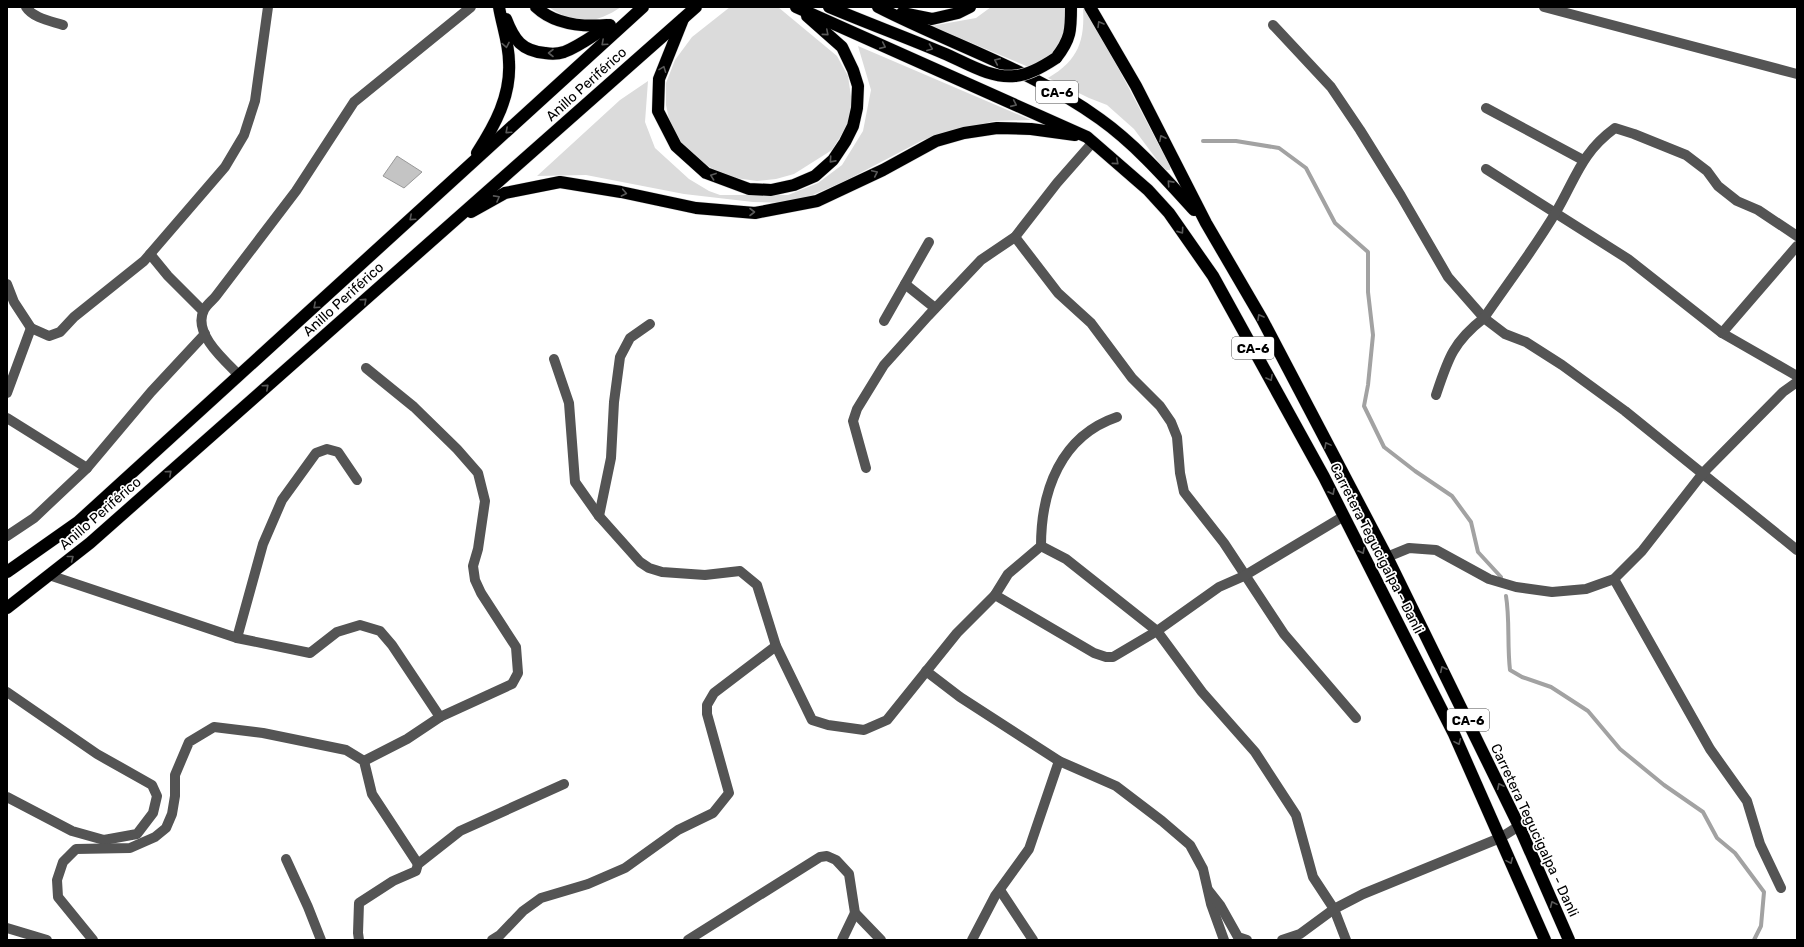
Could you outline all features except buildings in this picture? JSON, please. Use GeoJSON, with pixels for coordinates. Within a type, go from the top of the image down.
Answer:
{"type":"FeatureCollection","features":[{"type":"Feature","properties":{"kind":"highway"},"geometry":{"type":"LineString","coordinates":[[469,166],[496,122],[505,98],[509,78],[509,60],[499,7]]}},
{"type":"Feature","properties":{"kind":"highway"},"geometry":{"type":"LineString","coordinates":[[502,7],[515,38],[523,47],[538,52],[551,54],[564,52],[639,7]]}},
{"type":"Feature","properties":{"kind":"highway"},"geometry":{"type":"LineString","coordinates":[[536,7],[542,13],[572,25],[610,25]]}},
{"type":"Feature","properties":{"kind":"highway","name":"Anillo Periférico"},"geometry":{"type":"LineString","coordinates":[[7,572],[78,522],[643,7]]}},
{"type":"Feature","properties":{"kind":"highway","name":"Anillo Periférico"},"geometry":{"type":"LineString","coordinates":[[7,608],[90,543],[696,7]]}},
{"type":"Feature","properties":{"kind":"highway"},"geometry":{"type":"LineString","coordinates":[[683,18],[659,79],[658,111],[676,146],[706,173],[749,189],[771,190],[794,185],[815,176],[833,160],[845,142],[853,126],[857,108],[858,86],[853,70],[842,47],[796,7]]}},
{"type":"Feature","properties":{"kind":"highway","name":"CA-6"},"geometry":{"type":"LineString","coordinates":[[796,7],[1090,139]]}},
{"type":"Feature","properties":{"kind":"highway"},"geometry":{"type":"LineString","coordinates":[[829,7],[980,70],[1001,76],[1015,76],[1028,73],[1056,58],[1066,45],[1071,27],[1071,7]]}},
{"type":"Feature","properties":{"kind":"highway"},"geometry":{"type":"LineString","coordinates":[[879,8],[932,19],[958,13],[970,7]]}},
{"type":"Feature","properties":{"kind":"highway"},"geometry":{"type":"LineString","coordinates":[[1090,7],[1136,86],[1206,223]]}},
{"type":"Feature","properties":{"kind":"highway","name":"CA-6"},"geometry":{"type":"LineString","coordinates":[[879,8],[1034,79],[1096,116],[1127,142],[1164,177],[1206,223]]}},
{"type":"Feature","properties":{"kind":"highway"},"geometry":{"type":"LineString","coordinates":[[451,223],[505,193],[560,182],[621,192],[696,208],[755,213],[817,200],[883,170],[936,141],[964,133],[998,128],[1031,130],[1090,139]]}},
{"type":"Feature","properties":{"kind":"highway","name":"Carretera Tegucigalpa - Danli"},"geometry":{"type":"LineString","coordinates":[[1090,139],[1148,190],[1169,213],[1213,276],[1324,477],[1454,734],[1545,940]]}},
{"type":"Feature","properties":{"kind":"highway","name":"Carretera Tegucigalpa - Danli"},"geometry":{"type":"LineString","coordinates":[[1206,223],[1262,319],[1387,556],[1519,826],[1569,940]]}},
{"type":"Feature","properties":{"kind":"street"},"geometry":{"type":"LineString","coordinates":[[26,7],[39,17],[63,25]]}},
{"type":"Feature","properties":{"kind":"street"},"geometry":{"type":"LineString","coordinates":[[7,284],[14,302],[31,328],[49,336],[60,332],[74,317],[144,261],[224,167],[244,134],[255,101],[268,7]]}},
{"type":"Feature","properties":{"kind":"street"},"geometry":{"type":"LineString","coordinates":[[239,375],[214,350],[201,327],[204,311],[296,191],[354,102],[471,7]]}},
{"type":"Feature","properties":{"kind":"street"},"geometry":{"type":"LineString","coordinates":[[1544,7],[1797,74]]}},
{"type":"Feature","properties":{"kind":"street"},"geometry":{"type":"LineString","coordinates":[[1273,25],[1330,87],[1401,196],[1448,277],[1484,318],[1506,334],[1526,342],[1562,365],[1625,411],[1797,550]]}},
{"type":"Feature","properties":{"kind":"street"},"geometry":{"type":"LineString","coordinates":[[1486,108],[1582,160]]}},
{"type":"Feature","properties":{"kind":"street"},"geometry":{"type":"LineString","coordinates":[[1436,395],[1449,357],[1468,331],[1484,318],[1556,212],[1582,160],[1601,138],[1615,128],[1686,155],[1707,171],[1718,186],[1737,202],[1758,210],[1797,236]]}},
{"type":"Feature","properties":{"kind":"street"},"geometry":{"type":"LineString","coordinates":[[866,468],[853,420],[857,409],[884,365],[935,308],[981,260],[1015,237],[1090,139]]}},
{"type":"Feature","properties":{"kind":"street"},"geometry":{"type":"LineString","coordinates":[[1486,169],[1628,259],[1722,334],[1797,376]]}},
{"type":"Feature","properties":{"kind":"street"},"geometry":{"type":"LineString","coordinates":[[1015,237],[1058,293],[1091,323],[1132,378],[1160,406],[1171,422],[1177,437],[1180,472],[1184,492],[1224,543],[1244,576],[1268,608],[1284,634],[1356,718]]}},
{"type":"Feature","properties":{"kind":"street"},"geometry":{"type":"LineString","coordinates":[[884,321],[929,242]]}},
{"type":"Feature","properties":{"kind":"street"},"geometry":{"type":"LineString","coordinates":[[1722,334],[1797,246]]}},
{"type":"Feature","properties":{"kind":"street"},"geometry":{"type":"LineString","coordinates":[[150,254],[168,276],[204,311]]}},
{"type":"Feature","properties":{"kind":"street"},"geometry":{"type":"LineString","coordinates":[[905,284],[935,308]]}},
{"type":"Feature","properties":{"kind":"street"},"geometry":{"type":"LineString","coordinates":[[599,516],[611,458],[614,402],[620,357],[630,338],[650,324]]}},
{"type":"Feature","properties":{"kind":"street"},"geometry":{"type":"LineString","coordinates":[[7,393],[31,328]]}},
{"type":"Feature","properties":{"kind":"street"},"geometry":{"type":"LineString","coordinates":[[7,536],[34,518],[87,468],[151,392],[205,334]]}},
{"type":"Feature","properties":{"kind":"street"},"geometry":{"type":"LineString","coordinates":[[554,359],[569,403],[575,482],[599,516],[640,562],[649,568],[662,572],[705,575],[740,571],[756,585],[776,646],[812,720],[828,725],[864,730],[888,720],[957,633],[995,595],[1008,574],[1040,546],[1047,494],[1054,474],[1066,453],[1086,432],[1101,423],[1117,417]]}},
{"type":"Feature","properties":{"kind":"street"},"geometry":{"type":"LineString","coordinates":[[364,761],[407,739],[440,717],[512,684],[518,673],[516,647],[481,593],[475,580],[473,566],[478,549],[485,501],[478,473],[457,449],[414,406],[366,368]]}},
{"type":"Feature","properties":{"kind":"street"},"geometry":{"type":"LineString","coordinates":[[1387,556],[1408,548],[1436,550],[1489,579],[1516,587],[1552,592],[1586,589],[1614,579],[1642,551],[1703,473],[1783,392],[1797,382]]}},
{"type":"Feature","properties":{"kind":"street"},"geometry":{"type":"LineString","coordinates":[[7,418],[87,468]]}},
{"type":"Feature","properties":{"kind":"street"},"geometry":{"type":"LineString","coordinates":[[237,638],[263,544],[282,500],[306,469],[316,453],[327,449],[338,452],[357,480]]}},
{"type":"Feature","properties":{"kind":"street"},"geometry":{"type":"LineString","coordinates":[[995,595],[1094,653],[1106,657],[1113,657],[1157,631],[1219,587],[1244,576],[1344,516]]}},
{"type":"Feature","properties":{"kind":"street"},"geometry":{"type":"LineString","coordinates":[[1040,546],[1066,559],[1157,631],[1198,687],[1255,752],[1296,815],[1313,877],[1334,909],[1346,940]]}},
{"type":"Feature","properties":{"kind":"street"},"geometry":{"type":"LineString","coordinates":[[49,575],[237,638],[310,653],[337,632],[360,625],[380,631],[392,645],[440,717]]}},
{"type":"Feature","properties":{"kind":"street"},"geometry":{"type":"LineString","coordinates":[[1614,579],[1710,749],[1747,801],[1760,844],[1782,888]]}},
{"type":"Feature","properties":{"kind":"street"},"geometry":{"type":"LineString","coordinates":[[492,940],[500,935],[523,911],[541,898],[588,884],[625,868],[678,830],[713,813],[729,794],[707,714],[707,705],[714,693],[776,646]]}},
{"type":"Feature","properties":{"kind":"street"},"geometry":{"type":"LineString","coordinates":[[926,671],[960,697],[1059,761],[1116,786],[1162,821],[1190,846],[1203,869],[1211,904],[1224,940]]}},
{"type":"Feature","properties":{"kind":"street"},"geometry":{"type":"LineString","coordinates":[[7,692],[96,754],[152,785],[157,796],[153,813],[137,834],[104,840],[72,831],[7,797]]}},
{"type":"Feature","properties":{"kind":"street"},"geometry":{"type":"LineString","coordinates":[[93,940],[58,897],[58,880],[63,862],[76,850],[130,848],[155,837],[166,828],[172,814],[175,796],[175,775],[188,742],[214,727],[263,733],[346,750],[364,761],[372,794],[418,864]]}},
{"type":"Feature","properties":{"kind":"street"},"geometry":{"type":"LineString","coordinates":[[972,940],[1000,890],[1029,849],[1059,761]]}},
{"type":"Feature","properties":{"kind":"street"},"geometry":{"type":"LineString","coordinates":[[359,940],[359,903],[392,881],[416,871],[418,864],[460,831],[564,784]]}},
{"type":"Feature","properties":{"kind":"street"},"geometry":{"type":"LineString","coordinates":[[1282,940],[1300,934],[1334,909],[1363,894],[1500,838],[1519,826]]}},
{"type":"Feature","properties":{"kind":"street"},"geometry":{"type":"LineString","coordinates":[[688,940],[820,857],[827,856],[836,860],[849,874],[855,913],[842,940]]}},
{"type":"Feature","properties":{"kind":"street"},"geometry":{"type":"LineString","coordinates":[[286,859],[321,940]]}},
{"type":"Feature","properties":{"kind":"street"},"geometry":{"type":"LineString","coordinates":[[1207,888],[1220,905],[1238,937],[1247,940]]}},
{"type":"Feature","properties":{"kind":"street"},"geometry":{"type":"LineString","coordinates":[[1000,890],[1032,940]]}},
{"type":"Feature","properties":{"kind":"street"},"geometry":{"type":"LineString","coordinates":[[855,913],[881,940]]}},
{"type":"Feature","properties":{"kind":"street"},"geometry":{"type":"LineString","coordinates":[[7,928],[47,940]]}},
{"type":"Feature","properties":{"kind":"shaded area"},"geometry":{"type":"Polygon","coordinates":[[[549,7],[621,7],[603,17],[593,20],[579,21],[565,16],[549,7]]]}},
{"type":"Feature","properties":{"kind":"shaded area"},"geometry":{"type":"Polygon","coordinates":[[[730,7],[778,7],[837,56],[848,76],[853,110],[845,129],[832,150],[794,174],[776,179],[757,181],[728,177],[704,164],[685,148],[670,124],[666,105],[666,83],[675,60],[692,37],[730,7]]]}},
{"type":"Feature","properties":{"kind":"shaded area"},"geometry":{"type":"Polygon","coordinates":[[[991,7],[1067,7],[1063,37],[1060,44],[1050,55],[1031,68],[931,26],[976,18],[991,7]]]}},
{"type":"Feature","properties":{"kind":"shaded area"},"geometry":{"type":"Polygon","coordinates":[[[1083,7],[1086,7],[1170,166],[1170,170],[1166,170],[1160,164],[1134,129],[1107,105],[1048,78],[1067,64],[1078,48],[1083,29],[1083,7]]]}},
{"type":"Feature","properties":{"kind":"shaded area"},"geometry":{"type":"Polygon","coordinates":[[[858,46],[1031,120],[995,121],[923,140],[845,181],[808,197],[788,203],[753,202],[684,194],[586,175],[537,176],[620,100],[648,81],[645,122],[655,148],[689,179],[709,191],[720,195],[788,195],[818,183],[842,165],[863,131],[871,90],[858,46]]]}},
{"type":"Feature","properties":{"kind":"waterway"},"geometry":{"type":"LineString","coordinates":[[1203,141],[1236,141],[1279,148],[1306,168],[1335,223],[1368,252],[1368,292],[1373,335],[1368,385],[1364,406],[1384,447],[1415,471],[1452,496],[1471,522],[1478,552],[1501,577]]}},
{"type":"Feature","properties":{"kind":"waterway"},"geometry":{"type":"LineString","coordinates":[[1506,596],[1510,670],[1522,677],[1551,687],[1588,711],[1620,749],[1664,785],[1703,812],[1717,838],[1735,853],[1764,892],[1761,926],[1754,940]]}}]}
